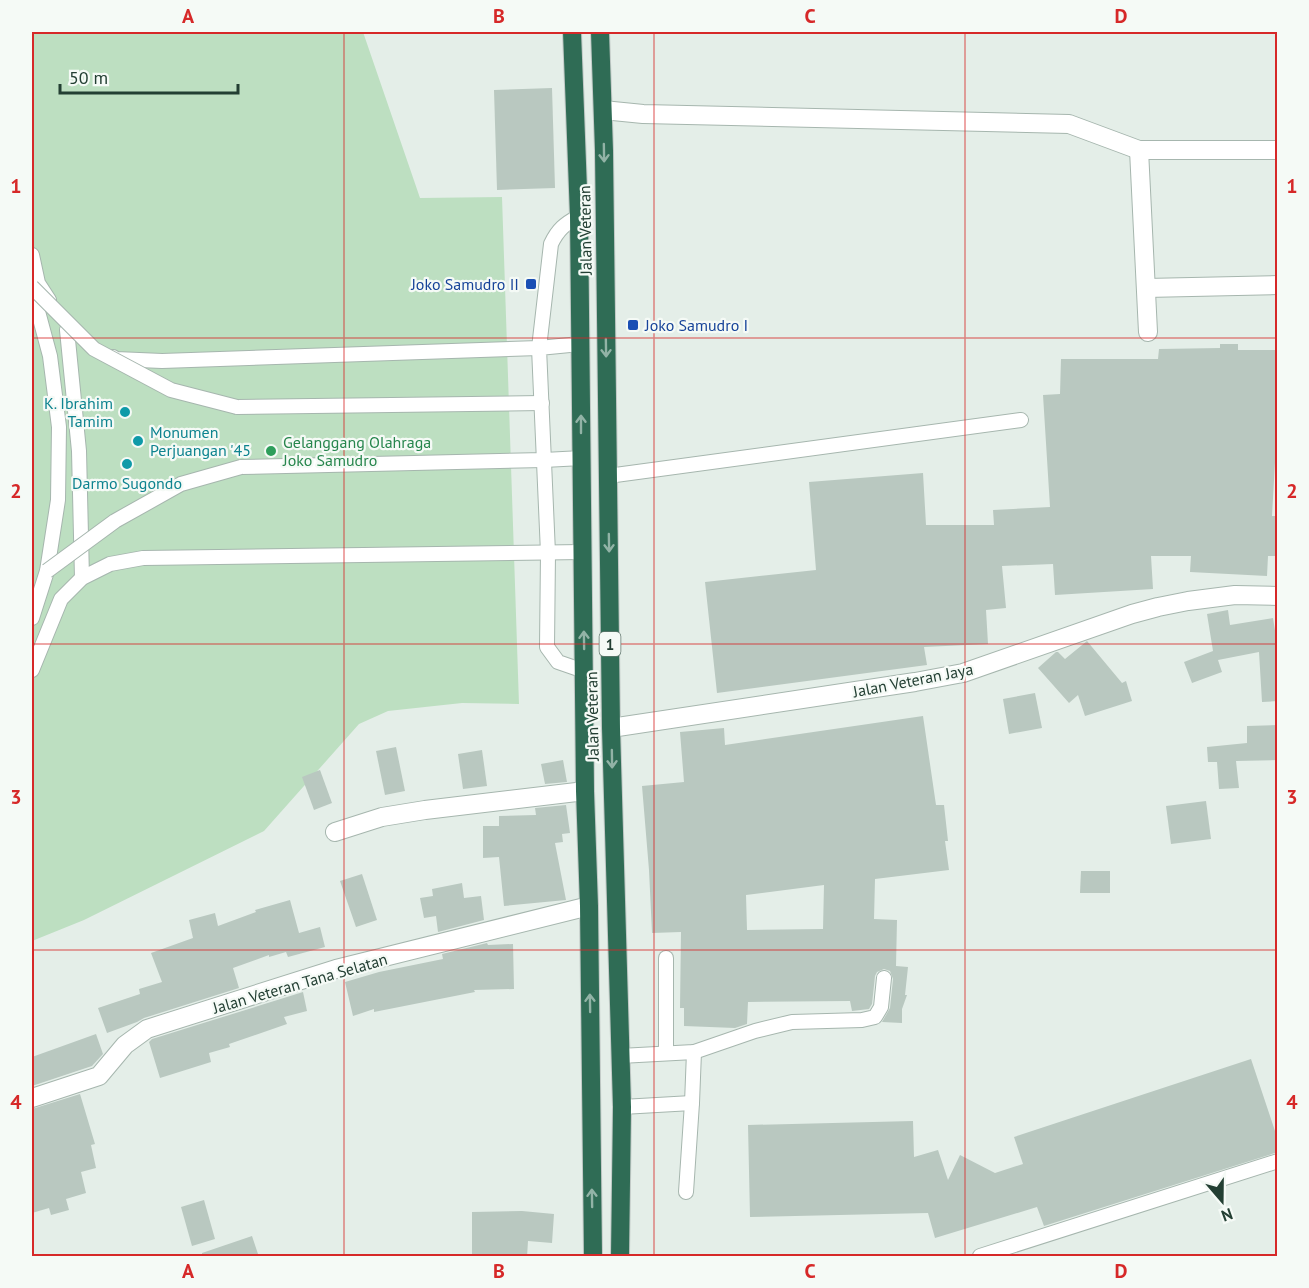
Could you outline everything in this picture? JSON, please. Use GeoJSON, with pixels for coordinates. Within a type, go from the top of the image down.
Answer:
{"type":"FeatureCollection","features":[{"type":"Feature","properties":{"kind":"highway","name":"Jalan Veteran"},"geometry":{"type":"LineString","coordinates":[[572,32],[579,216],[593,1257]]}},
{"type":"Feature","properties":{"kind":"highway","name":"Jalan Veteran"},"geometry":{"type":"LineString","coordinates":[[600,32],[611,729],[622,1107],[620,1257]]}},
{"type":"Feature","properties":{"kind":"highway"},"geometry":{"type":"LineString","coordinates":[[582,458],[608,457]]}},
{"type":"Feature","properties":{"kind":"street"},"geometry":{"type":"LineString","coordinates":[[603,110],[643,114],[1069,124],[1139,150],[1278,150]]}},
{"type":"Feature","properties":{"kind":"street"},"geometry":{"type":"LineString","coordinates":[[1139,150],[1148,332]]}},
{"type":"Feature","properties":{"kind":"street"},"geometry":{"type":"LineString","coordinates":[[1146,288],[1278,285]]}},
{"type":"Feature","properties":{"kind":"street","name":"Jalan Veteran Jaya"},"geometry":{"type":"LineString","coordinates":[[611,729],[963,673],[1158,607],[1234,595],[1278,596]]}},
{"type":"Feature","properties":{"kind":"street"},"geometry":{"type":"LineString","coordinates":[[335,832],[382,817],[585,791]]}},
{"type":"Feature","properties":{"kind":"street","name":"Jalan Veteran Tana Selatan"},"geometry":{"type":"LineString","coordinates":[[32,1098],[99,1076],[125,1045],[147,1029],[336,969],[589,906]]}},
{"type":"Feature","properties":{"kind":"lane"},"geometry":{"type":"LineString","coordinates":[[579,216],[567,222],[557,232],[551,244],[539,348],[548,553],[547,647],[558,662],[584,670]]}},
{"type":"Feature","properties":{"kind":"lane"},"geometry":{"type":"LineString","coordinates":[[32,255],[38,283],[67,330],[79,451],[82,578]]}},
{"type":"Feature","properties":{"kind":"lane"},"geometry":{"type":"LineString","coordinates":[[32,288],[94,349],[171,390],[237,407],[542,403]]}},
{"type":"Feature","properties":{"kind":"lane"},"geometry":{"type":"LineString","coordinates":[[32,288],[50,356],[59,427],[58,500],[47,571],[32,618]]}},
{"type":"Feature","properties":{"kind":"lane"},"geometry":{"type":"LineString","coordinates":[[67,330],[116,359],[162,361],[539,348],[580,344]]}},
{"type":"Feature","properties":{"kind":"lane"},"geometry":{"type":"LineString","coordinates":[[608,476],[1021,420]]}},
{"type":"Feature","properties":{"kind":"lane"},"geometry":{"type":"LineString","coordinates":[[47,571],[115,521],[181,484],[241,467],[582,458]]}},
{"type":"Feature","properties":{"kind":"lane"},"geometry":{"type":"LineString","coordinates":[[32,670],[61,599],[82,578],[110,564],[143,558],[583,552]]}},
{"type":"Feature","properties":{"kind":"lane"},"geometry":{"type":"LineString","coordinates":[[666,958],[666,1053]]}},
{"type":"Feature","properties":{"kind":"lane"},"geometry":{"type":"LineString","coordinates":[[620,1056],[694,1052],[754,1031],[792,1022],[862,1020],[875,1017],[881,1007],[884,978]]}},
{"type":"Feature","properties":{"kind":"lane"},"geometry":{"type":"LineString","coordinates":[[686,1192],[694,1052]]}},
{"type":"Feature","properties":{"kind":"lane"},"geometry":{"type":"LineString","coordinates":[[622,1107],[692,1103]]}},
{"type":"Feature","properties":{"kind":"lane"},"geometry":{"type":"LineString","coordinates":[[980,1257],[1278,1161]]}},
{"type":"Feature","properties":{"kind":"green space","name":"Gelanggang Olahraga Joko Samudro"},"geometry":{"type":"Polygon","coordinates":[[[32,32],[363,32],[420,198],[502,197],[519,704],[462,703],[388,711],[359,724],[264,831],[84,920],[32,941],[32,32]]]}},
{"type":"Feature","properties":{"kind":"building"},"geometry":{"type":"Polygon","coordinates":[[[552,88],[555,188],[497,190],[494,90],[552,88]]]}},
{"type":"Feature","properties":{"kind":"building"},"geometry":{"type":"Polygon","coordinates":[[[1220,344],[1238,344],[1238,350],[1278,350],[1278,445],[1276,445],[1272,516],[1278,516],[1278,556],[1268,556],[1267,576],[1190,572],[1191,556],[1151,556],[1153,589],[1055,595],[1053,564],[1002,566],[1006,608],[986,610],[988,644],[924,647],[927,665],[717,693],[705,582],[816,570],[809,482],[923,473],[926,525],[994,525],[993,510],[1050,507],[1043,395],[1060,394],[1061,359],[1158,359],[1159,349],[1220,348],[1220,344]]]}},
{"type":"Feature","properties":{"kind":"building"},"geometry":{"type":"Polygon","coordinates":[[[1228,610],[1230,625],[1273,618],[1278,649],[1278,701],[1262,702],[1259,652],[1218,660],[1222,672],[1192,683],[1184,662],[1213,651],[1207,614],[1228,610]]]}},
{"type":"Feature","properties":{"kind":"building"},"geometry":{"type":"Polygon","coordinates":[[[1087,641],[1122,683],[1126,681],[1132,701],[1085,716],[1078,695],[1069,703],[1038,668],[1056,652],[1065,659],[1087,641]]]}},
{"type":"Feature","properties":{"kind":"building"},"geometry":{"type":"Polygon","coordinates":[[[1035,693],[1042,728],[1009,734],[1003,699],[1035,693]]]}},
{"type":"Feature","properties":{"kind":"building"},"geometry":{"type":"Polygon","coordinates":[[[923,716],[936,805],[944,805],[949,870],[875,879],[874,919],[897,920],[896,966],[908,967],[905,995],[907,995],[902,1009],[902,1023],[882,1022],[890,1008],[893,979],[890,971],[884,969],[877,972],[875,976],[872,1004],[869,1009],[852,1011],[850,1001],[748,1002],[747,1024],[735,1028],[684,1026],[684,1008],[680,1008],[681,932],[652,933],[642,786],[684,782],[680,732],[724,728],[725,745],[923,716]],[[824,885],[746,895],[747,930],[823,929],[824,885]]]}},
{"type":"Feature","properties":{"kind":"building"},"geometry":{"type":"Polygon","coordinates":[[[1278,725],[1278,760],[1236,761],[1239,788],[1219,789],[1217,762],[1208,762],[1207,747],[1247,743],[1247,726],[1278,725]]]}},
{"type":"Feature","properties":{"kind":"building"},"geometry":{"type":"Polygon","coordinates":[[[396,747],[405,791],[385,795],[376,751],[396,747]]]}},
{"type":"Feature","properties":{"kind":"building"},"geometry":{"type":"Polygon","coordinates":[[[482,750],[487,786],[463,789],[458,754],[482,750]]]}},
{"type":"Feature","properties":{"kind":"building"},"geometry":{"type":"Polygon","coordinates":[[[563,760],[567,782],[545,784],[541,764],[563,760]]]}},
{"type":"Feature","properties":{"kind":"building"},"geometry":{"type":"Polygon","coordinates":[[[320,770],[332,803],[314,810],[302,777],[320,770]]]}},
{"type":"Feature","properties":{"kind":"building"},"geometry":{"type":"Polygon","coordinates":[[[1206,801],[1211,839],[1171,844],[1166,806],[1206,801]]]}},
{"type":"Feature","properties":{"kind":"building"},"geometry":{"type":"Polygon","coordinates":[[[566,805],[570,833],[562,834],[563,842],[555,843],[566,900],[504,906],[499,857],[483,858],[483,826],[499,826],[499,816],[536,815],[535,808],[566,805]]]}},
{"type":"Feature","properties":{"kind":"building"},"geometry":{"type":"Polygon","coordinates":[[[1081,871],[1110,871],[1110,893],[1080,893],[1081,871]]]}},
{"type":"Feature","properties":{"kind":"building"},"geometry":{"type":"Polygon","coordinates":[[[362,874],[377,920],[356,927],[340,881],[362,874]]]}},
{"type":"Feature","properties":{"kind":"building"},"geometry":{"type":"Polygon","coordinates":[[[462,883],[464,898],[481,896],[484,920],[438,932],[436,916],[424,918],[420,898],[433,896],[432,889],[462,883]]]}},
{"type":"Feature","properties":{"kind":"building"},"geometry":{"type":"Polygon","coordinates":[[[290,900],[299,933],[320,927],[325,947],[288,957],[286,952],[269,957],[269,955],[233,968],[239,988],[144,1018],[107,1033],[98,1008],[140,994],[139,989],[162,982],[151,953],[193,938],[189,920],[215,913],[218,926],[256,912],[255,910],[290,900]]]}},
{"type":"Feature","properties":{"kind":"building"},"geometry":{"type":"Polygon","coordinates":[[[487,943],[488,945],[513,944],[514,989],[474,990],[475,992],[374,1012],[374,1009],[353,1016],[345,982],[379,972],[443,959],[442,954],[487,943]]]}},
{"type":"Feature","properties":{"kind":"building"},"geometry":{"type":"Polygon","coordinates":[[[303,992],[307,1011],[284,1017],[287,1024],[209,1053],[211,1062],[160,1078],[149,1042],[152,1039],[303,992]]]}},
{"type":"Feature","properties":{"kind":"building"},"geometry":{"type":"Polygon","coordinates":[[[96,1034],[103,1054],[92,1066],[32,1086],[32,1057],[96,1034]]]}},
{"type":"Feature","properties":{"kind":"building"},"geometry":{"type":"Polygon","coordinates":[[[1251,1059],[1278,1140],[1278,1152],[1044,1226],[1037,1207],[935,1238],[928,1213],[750,1217],[748,1125],[913,1121],[914,1157],[938,1150],[948,1180],[960,1155],[995,1173],[1023,1164],[1014,1137],[1251,1059]]]}},
{"type":"Feature","properties":{"kind":"building"},"geometry":{"type":"Polygon","coordinates":[[[80,1094],[95,1144],[91,1145],[96,1168],[81,1172],[86,1193],[66,1199],[69,1210],[51,1215],[49,1208],[32,1213],[32,1109],[80,1094]]]}},
{"type":"Feature","properties":{"kind":"building"},"geometry":{"type":"Polygon","coordinates":[[[204,1200],[215,1239],[192,1246],[181,1207],[204,1200]]]}},
{"type":"Feature","properties":{"kind":"building"},"geometry":{"type":"Polygon","coordinates":[[[522,1211],[554,1214],[552,1243],[528,1241],[527,1257],[472,1257],[472,1212],[522,1211]]]}},
{"type":"Feature","properties":{"kind":"building"},"geometry":{"type":"Polygon","coordinates":[[[252,1236],[259,1257],[202,1257],[202,1253],[252,1236]]]}},
{"type":"Feature","properties":{"kind":"place","name":"Joko Samudro II"},"geometry":{"type":"Point","coordinates":[531,284]}},
{"type":"Feature","properties":{"kind":"place","name":"Joko Samudro I"},"geometry":{"type":"Point","coordinates":[633,325]}},
{"type":"Feature","properties":{"kind":"place","name":"K. Ibrahim Tamim"},"geometry":{"type":"Point","coordinates":[125,412]}},
{"type":"Feature","properties":{"kind":"place","name":"Monumen Perjuangan '45"},"geometry":{"type":"Point","coordinates":[138,441]}},
{"type":"Feature","properties":{"kind":"place","name":"Gelanggang Olahraga Joko Samudro"},"geometry":{"type":"Point","coordinates":[271,451]}},
{"type":"Feature","properties":{"kind":"place","name":"Darmo Sugondo"},"geometry":{"type":"Point","coordinates":[127,464]}}]}
